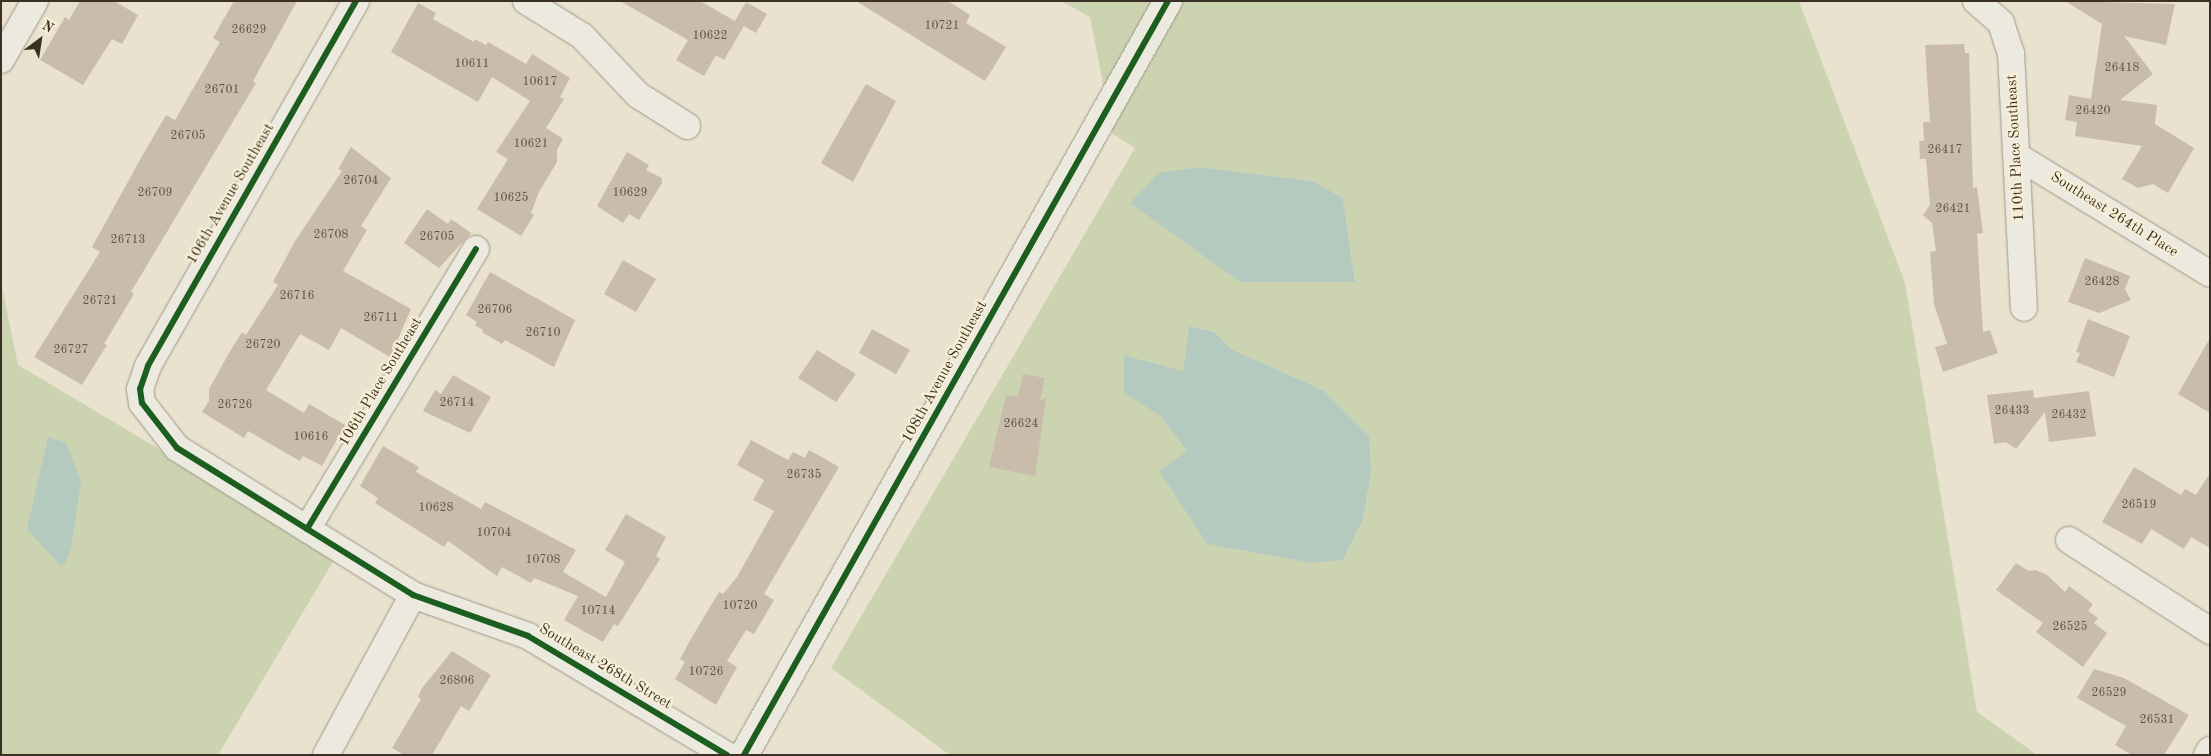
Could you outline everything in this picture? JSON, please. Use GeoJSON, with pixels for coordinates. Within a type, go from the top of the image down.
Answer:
{"type":"FeatureCollection","features":[{"type":"Feature","properties":{"kind":"street"},"geometry":{"type":"LineString","coordinates":[[1,60],[35,1]]}},
{"type":"Feature","properties":{"kind":"street","name":"106th Avenue Southeast"},"geometry":{"type":"LineString","coordinates":[[142,403],[140,389],[148,366],[356,1]]}},
{"type":"Feature","properties":{"kind":"street"},"geometry":{"type":"LineString","coordinates":[[526,1],[582,36],[638,95],[688,126]]}},
{"type":"Feature","properties":{"kind":"street","name":"108th Avenue Southeast"},"geometry":{"type":"LineString","coordinates":[[744,755],[1168,1]]}},
{"type":"Feature","properties":{"kind":"street","name":"110th Place Southeast"},"geometry":{"type":"LineString","coordinates":[[1976,1],[2002,23],[2008,36],[2018,156],[2024,308]]}},
{"type":"Feature","properties":{"kind":"street","name":"Southeast 264th Place"},"geometry":{"type":"LineString","coordinates":[[2018,156],[2210,274]]}},
{"type":"Feature","properties":{"kind":"street","name":"106th Place Southeast"},"geometry":{"type":"LineString","coordinates":[[306,529],[476,249]]}},
{"type":"Feature","properties":{"kind":"street","name":"Southeast 268th Street"},"geometry":{"type":"LineString","coordinates":[[142,403],[176,448],[413,595],[528,636],[727,755]]}},
{"type":"Feature","properties":{"kind":"street"},"geometry":{"type":"LineString","coordinates":[[2069,540],[2210,631]]}},
{"type":"Feature","properties":{"kind":"street"},"geometry":{"type":"LineString","coordinates":[[326,755],[413,595]]}},
{"type":"Feature","properties":{"kind":"street"},"geometry":{"type":"LineString","coordinates":[[2207,755],[2210,750]]}},
{"type":"Feature","properties":{"kind":"green space"},"geometry":{"type":"Polygon","coordinates":[[[1061,1],[1799,1],[1905,283],[1977,712],[2037,755],[950,755],[831,668],[1135,148],[1113,134],[1090,17],[1061,1]],[[1200,167],[1355,282],[1343,198],[1313,181],[1200,167]],[[1189,326],[1183,371],[1124,355],[1160,416],[1187,451],[1159,471],[1207,544],[1311,563],[1343,560],[1363,520],[1371,473],[1323,390],[1231,349],[1215,332],[1189,326]]]}},
{"type":"Feature","properties":{"kind":"green space"},"geometry":{"type":"Polygon","coordinates":[[[1,282],[18,365],[337,555],[218,755],[1,755],[1,282]]]}},
{"type":"Feature","properties":{"kind":"shaded area"},"geometry":{"type":"Polygon","coordinates":[[[1200,167],[1313,181],[1343,198],[1355,282],[1240,282],[1130,203],[1159,173],[1200,167]]]}},
{"type":"Feature","properties":{"kind":"shaded area"},"geometry":{"type":"Polygon","coordinates":[[[1189,326],[1215,332],[1231,349],[1323,390],[1369,436],[1371,473],[1363,520],[1343,560],[1311,563],[1207,544],[1159,471],[1187,451],[1160,416],[1124,392],[1124,355],[1183,371],[1189,326]]]}},
{"type":"Feature","properties":{"kind":"shaded area"},"geometry":{"type":"Polygon","coordinates":[[[48,437],[66,443],[81,482],[71,548],[66,562],[60,565],[27,529],[48,437]]]}},
{"type":"Feature","properties":{"kind":"building"},"geometry":{"type":"Polygon","coordinates":[[[80,1],[114,1],[138,15],[122,44],[112,39],[83,85],[40,60],[65,17],[69,20],[80,1]]]}},
{"type":"Feature","properties":{"kind":"building"},"geometry":{"type":"Polygon","coordinates":[[[234,1],[297,1],[253,81],[256,83],[131,292],[134,294],[104,344],[107,345],[82,385],[34,357],[100,252],[92,247],[166,115],[175,120],[220,42],[213,38],[234,1]]]}},
{"type":"Feature","properties":{"kind":"building"},"geometry":{"type":"Polygon","coordinates":[[[620,1],[700,1],[735,21],[746,2],[767,14],[756,33],[744,26],[724,60],[716,55],[704,76],[676,60],[688,40],[620,1]]]}},
{"type":"Feature","properties":{"kind":"building"},"geometry":{"type":"Polygon","coordinates":[[[856,1],[948,1],[970,15],[966,23],[1006,47],[985,81],[856,1]]]}},
{"type":"Feature","properties":{"kind":"building"},"geometry":{"type":"Polygon","coordinates":[[[2065,1],[2175,4],[2166,45],[2124,36],[2153,74],[2120,100],[2157,105],[2155,124],[2194,148],[2168,193],[2153,184],[2138,188],[2122,179],[2142,146],[2075,136],[2077,122],[2065,120],[2069,95],[2091,99],[2102,24],[2065,1]]]}},
{"type":"Feature","properties":{"kind":"building"},"geometry":{"type":"Polygon","coordinates":[[[418,3],[436,13],[433,19],[474,42],[475,39],[486,45],[488,42],[526,64],[532,54],[570,78],[560,97],[564,99],[546,128],[563,139],[557,150],[557,162],[539,192],[531,213],[534,215],[521,236],[477,209],[508,159],[496,152],[530,101],[492,77],[478,102],[391,52],[418,3]]]}},
{"type":"Feature","properties":{"kind":"building"},"geometry":{"type":"Polygon","coordinates":[[[1964,44],[1965,53],[1969,53],[1973,188],[1977,187],[1983,233],[1977,234],[1983,332],[1990,330],[1998,353],[1943,372],[1935,347],[1947,344],[1934,304],[1930,252],[1936,251],[1932,223],[1923,215],[1930,205],[1926,159],[1920,159],[1919,141],[1924,141],[1923,122],[1930,122],[1925,45],[1964,44]]]}},
{"type":"Feature","properties":{"kind":"building"},"geometry":{"type":"Polygon","coordinates":[[[866,84],[896,101],[853,182],[821,163],[866,84]]]}},
{"type":"Feature","properties":{"kind":"building"},"geometry":{"type":"Polygon","coordinates":[[[351,147],[391,178],[361,226],[367,230],[343,271],[411,309],[390,357],[341,328],[329,350],[300,334],[266,390],[304,413],[309,404],[345,425],[322,466],[303,456],[300,461],[248,431],[244,438],[202,412],[209,401],[209,389],[229,353],[242,332],[246,335],[278,285],[273,282],[295,241],[342,171],[338,169],[351,147]]]}},
{"type":"Feature","properties":{"kind":"building"},"geometry":{"type":"Polygon","coordinates":[[[627,152],[649,165],[646,170],[662,178],[662,183],[639,220],[629,214],[623,223],[597,206],[627,152]]]}},
{"type":"Feature","properties":{"kind":"building"},"geometry":{"type":"Polygon","coordinates":[[[427,209],[448,224],[451,219],[471,233],[439,268],[404,243],[427,209]]]}},
{"type":"Feature","properties":{"kind":"building"},"geometry":{"type":"Polygon","coordinates":[[[2085,258],[2130,276],[2125,289],[2131,300],[2099,313],[2068,302],[2085,258]]]}},
{"type":"Feature","properties":{"kind":"building"},"geometry":{"type":"Polygon","coordinates":[[[623,260],[656,279],[636,312],[604,294],[623,260]]]}},
{"type":"Feature","properties":{"kind":"building"},"geometry":{"type":"Polygon","coordinates":[[[490,272],[575,320],[554,367],[505,340],[502,344],[482,332],[483,330],[475,325],[477,322],[466,315],[490,272]]]}},
{"type":"Feature","properties":{"kind":"building"},"geometry":{"type":"Polygon","coordinates":[[[2088,319],[2130,336],[2114,377],[2076,362],[2080,353],[2076,352],[2088,319]]]}},
{"type":"Feature","properties":{"kind":"building"},"geometry":{"type":"Polygon","coordinates":[[[872,329],[910,350],[896,374],[859,353],[872,329]]]}},
{"type":"Feature","properties":{"kind":"building"},"geometry":{"type":"Polygon","coordinates":[[[2210,338],[2210,413],[2178,394],[2210,338]]]}},
{"type":"Feature","properties":{"kind":"building"},"geometry":{"type":"Polygon","coordinates":[[[817,350],[856,374],[836,402],[798,378],[817,350]]]}},
{"type":"Feature","properties":{"kind":"building"},"geometry":{"type":"Polygon","coordinates":[[[1023,374],[1045,378],[1040,400],[1046,398],[1035,476],[989,467],[1006,395],[1018,397],[1023,374]]]}},
{"type":"Feature","properties":{"kind":"building"},"geometry":{"type":"Polygon","coordinates":[[[453,375],[491,397],[470,433],[423,411],[435,390],[441,394],[453,375]]]}},
{"type":"Feature","properties":{"kind":"building"},"geometry":{"type":"Polygon","coordinates":[[[2033,390],[2034,398],[2089,391],[2096,436],[2049,442],[2045,412],[2016,449],[2006,442],[1994,444],[1987,395],[2033,390]]]}},
{"type":"Feature","properties":{"kind":"building"},"geometry":{"type":"Polygon","coordinates":[[[751,440],[788,460],[793,452],[805,458],[809,450],[839,467],[764,594],[774,600],[754,634],[746,630],[727,661],[737,667],[716,705],[675,679],[685,662],[680,659],[692,637],[719,592],[723,594],[737,577],[774,511],[753,500],[764,480],[737,465],[751,440]]]}},
{"type":"Feature","properties":{"kind":"building"},"geometry":{"type":"Polygon","coordinates":[[[383,446],[419,467],[416,472],[481,509],[485,502],[576,550],[563,572],[606,597],[625,562],[605,550],[626,514],[666,537],[656,556],[660,559],[618,626],[614,624],[603,642],[564,620],[578,596],[534,578],[531,583],[502,567],[497,576],[448,541],[444,547],[375,503],[378,498],[360,486],[383,446]]]}},
{"type":"Feature","properties":{"kind":"building"},"geometry":{"type":"Polygon","coordinates":[[[2134,467],[2181,495],[2185,489],[2196,495],[2210,473],[2210,548],[2191,537],[2184,549],[2151,529],[2142,544],[2102,522],[2134,467]]]}},
{"type":"Feature","properties":{"kind":"building"},"geometry":{"type":"Polygon","coordinates":[[[2016,563],[2029,571],[2036,570],[2047,575],[2065,592],[2069,586],[2093,604],[2088,611],[2098,618],[2094,623],[2107,633],[2083,667],[2036,632],[2043,623],[1996,590],[2016,563]]]}},
{"type":"Feature","properties":{"kind":"building"},"geometry":{"type":"Polygon","coordinates":[[[452,651],[491,675],[469,711],[461,706],[432,755],[404,755],[392,748],[421,699],[418,697],[422,688],[452,651]]]}},
{"type":"Feature","properties":{"kind":"building"},"geometry":{"type":"Polygon","coordinates":[[[2094,669],[2124,678],[2189,715],[2164,755],[2132,755],[2115,745],[2126,726],[2077,698],[2094,669]]]}},
{"type":"Feature","properties":{"kind":"cycle path"},"geometry":{"type":"LineString","coordinates":[[356,1],[148,366],[140,389],[142,403],[177,448],[413,595],[528,636],[727,755]]}},
{"type":"Feature","properties":{"kind":"cycle path"},"geometry":{"type":"LineString","coordinates":[[744,755],[1168,1]]}},
{"type":"Feature","properties":{"kind":"cycle path"},"geometry":{"type":"LineString","coordinates":[[307,529],[476,249]]}}]}
